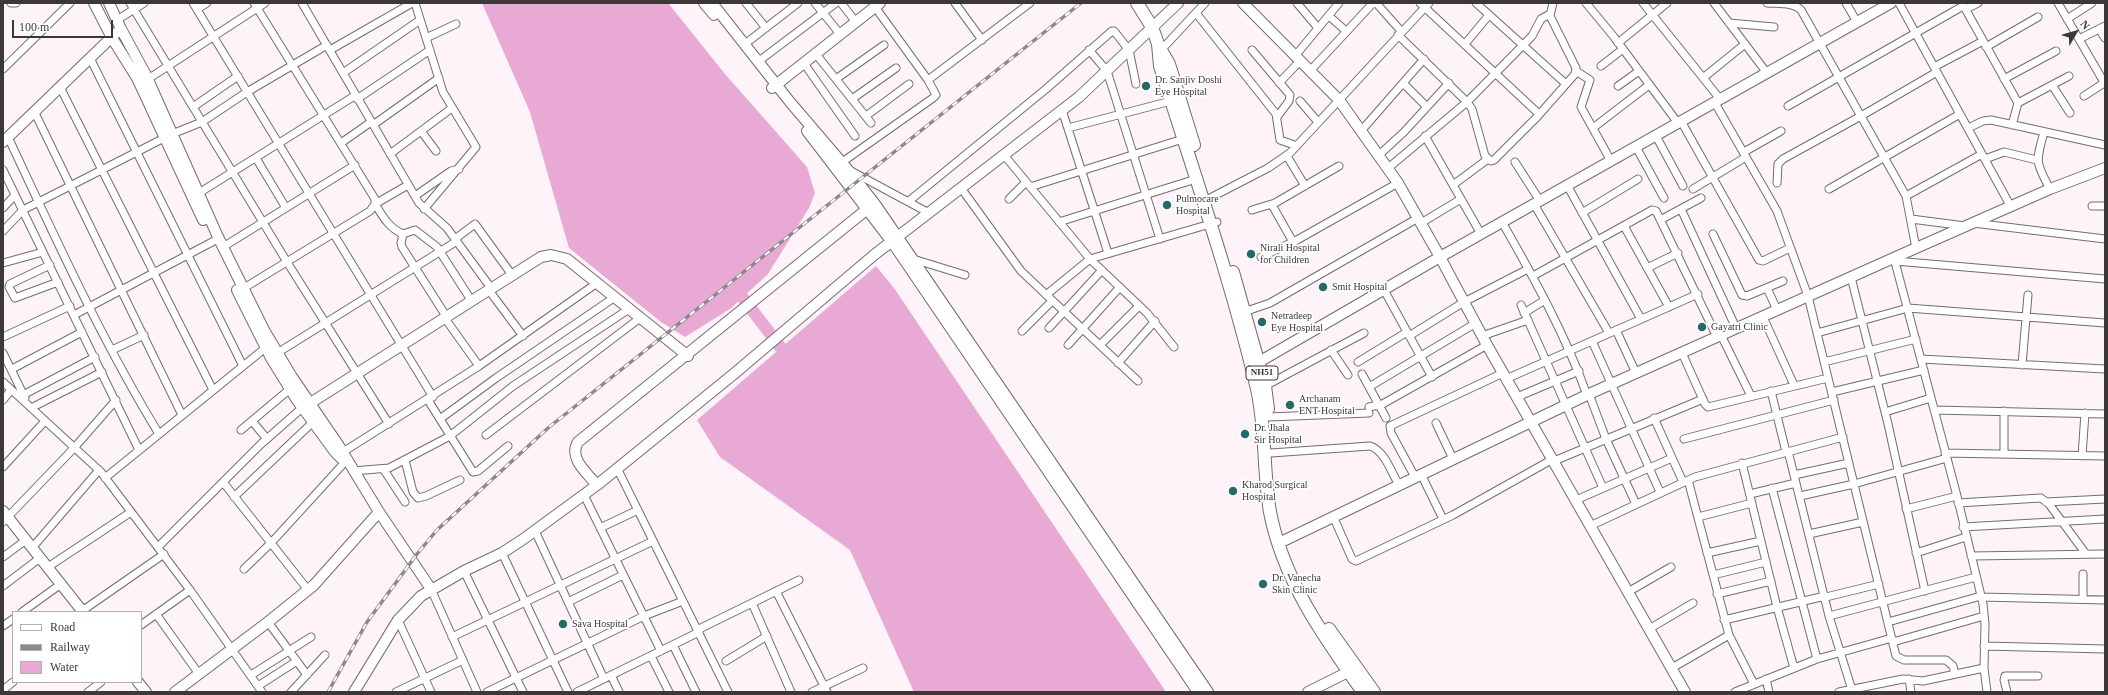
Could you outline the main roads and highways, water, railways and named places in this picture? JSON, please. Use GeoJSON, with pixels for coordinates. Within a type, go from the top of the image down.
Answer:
{"type":"FeatureCollection","features":[{"type":"Feature","properties":{"kind":"highway","name":"NH51"},"geometry":{"type":"LineString","coordinates":[[1137,3],[1152,27],[1170,64],[1210,198],[1214,223]]}},
{"type":"Feature","properties":{"kind":"highway","name":"NH51"},"geometry":{"type":"LineString","coordinates":[[1160,46],[1160,66],[1196,180],[1214,223],[1255,365],[1265,386],[1271,453],[1282,541]]}},
{"type":"Feature","properties":{"kind":"highway","name":"NH51"},"geometry":{"type":"LineString","coordinates":[[1255,365],[1269,502],[1282,541],[1308,598],[1353,670],[1363,692]]}},
{"type":"Feature","properties":{"kind":"highway","name":"NH51"},"geometry":{"type":"LineString","coordinates":[[1353,670],[1374,692]]}},
{"type":"Feature","properties":{"kind":"water"},"geometry":{"type":"Polygon","coordinates":[[[482,3],[668,3],[725,74],[807,167],[815,193],[809,208],[768,274],[730,309],[685,337],[661,322],[569,248],[530,112],[482,3]]]}},
{"type":"Feature","properties":{"kind":"water"},"geometry":{"type":"Polygon","coordinates":[[[876,266],[894,288],[1166,692],[914,692],[850,550],[720,457],[697,420],[876,266]]]}},
{"type":"Feature","properties":{"kind":"waterway"},"geometry":{"type":"LineString","coordinates":[[733,285],[791,361]]}},
{"type":"Feature","properties":{"kind":"railway"},"geometry":{"type":"LineString","coordinates":[[328,692],[367,622],[417,554],[437,530],[548,428],[1081,3]]}},
{"type":"Feature","properties":{"kind":"place","name":"Dr. Sanjiv Doshi Eye Hospital"},"geometry":{"type":"Point","coordinates":[1146,86]}},
{"type":"Feature","properties":{"kind":"place","name":"Pulmocare Hospital"},"geometry":{"type":"Point","coordinates":[1167,205]}},
{"type":"Feature","properties":{"kind":"place","name":"Nirali Hospital for Children"},"geometry":{"type":"Point","coordinates":[1251,254]}},
{"type":"Feature","properties":{"kind":"place","name":"Smit Hospital"},"geometry":{"type":"Point","coordinates":[1323,287]}},
{"type":"Feature","properties":{"kind":"place","name":"Netradeep Eye Hospital"},"geometry":{"type":"Point","coordinates":[1262,322]}},
{"type":"Feature","properties":{"kind":"place","name":"Gayatri Clinic"},"geometry":{"type":"Point","coordinates":[1702,327]}},
{"type":"Feature","properties":{"kind":"place","name":"Archanam ENT Hospital"},"geometry":{"type":"Point","coordinates":[1290,405]}},
{"type":"Feature","properties":{"kind":"place","name":"Dr. Jhala Sir Hospital"},"geometry":{"type":"Point","coordinates":[1245,434]}},
{"type":"Feature","properties":{"kind":"place","name":"Kharod Surgical Hospital"},"geometry":{"type":"Point","coordinates":[1233,491]}},
{"type":"Feature","properties":{"kind":"place","name":"Dr. Vanecha Skin Clinic"},"geometry":{"type":"Point","coordinates":[1263,584]}},
{"type":"Feature","properties":{"kind":"place","name":"Sava Hospital"},"geometry":{"type":"Point","coordinates":[563,624]}}]}
